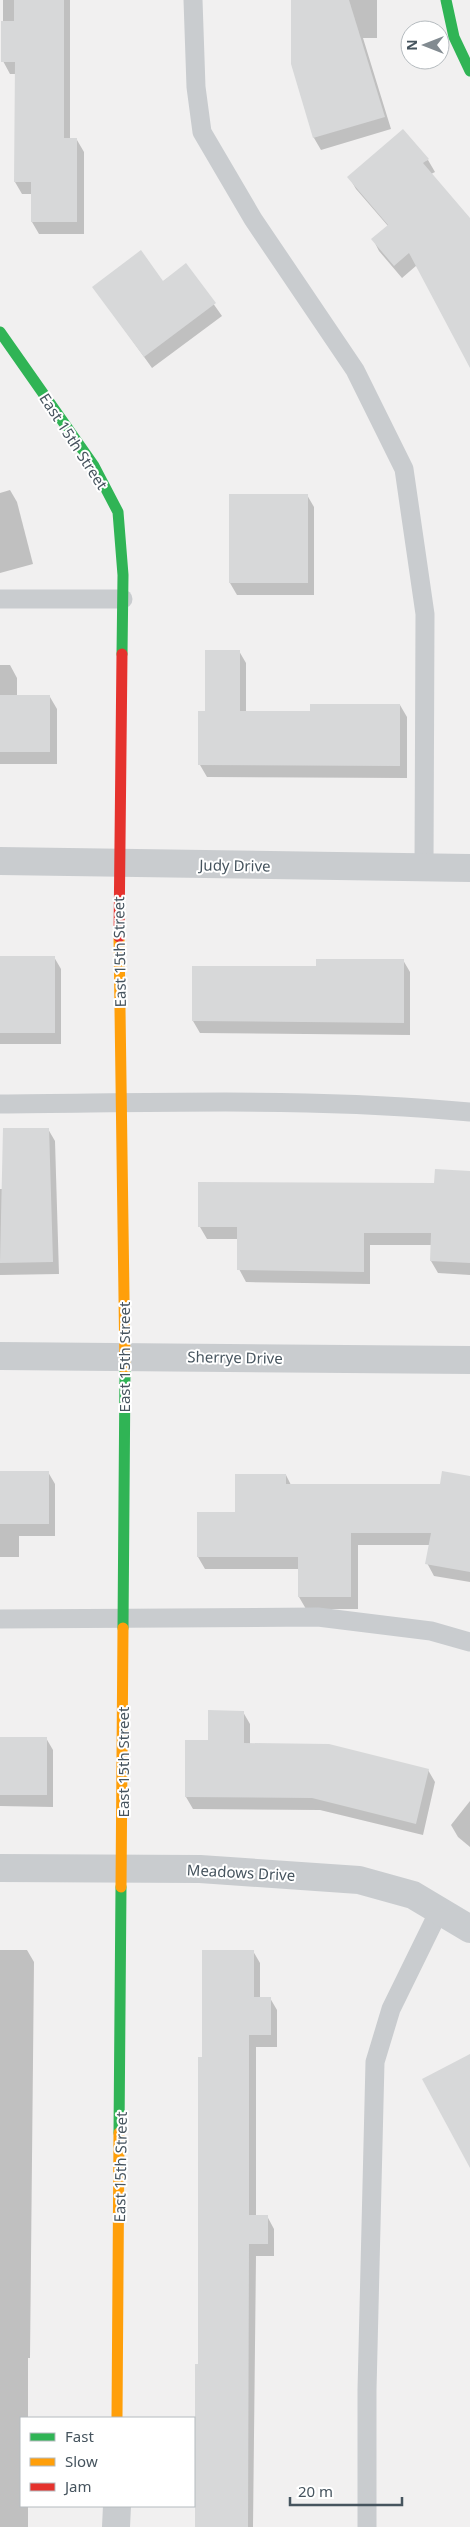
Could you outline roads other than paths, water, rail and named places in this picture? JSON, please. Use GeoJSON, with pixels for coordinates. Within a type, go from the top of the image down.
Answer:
{"type":"FeatureCollection","features":[{"type":"Feature","properties":{"kind":"street"},"geometry":{"type":"LineString","coordinates":[[446,0],[448,21],[459,53],[470,71]]}},
{"type":"Feature","properties":{"kind":"street","name":"East 15th Street"},"geometry":{"type":"LineString","coordinates":[[0,332],[94,466],[118,512],[123,599],[118,863],[125,1356],[118,2417]]}},
{"type":"Feature","properties":{"kind":"street","name":"Judy Drive"},"geometry":{"type":"LineString","coordinates":[[0,861],[470,868]]}},
{"type":"Feature","properties":{"kind":"street","name":"Sherrye Drive"},"geometry":{"type":"LineString","coordinates":[[0,1356],[470,1360]]}},
{"type":"Feature","properties":{"kind":"street","name":"Meadows Drive"},"geometry":{"type":"LineString","coordinates":[[0,1868],[200,1868],[359,1880],[413,1896],[470,1929]]}},
{"type":"Feature","properties":{"kind":"street"},"geometry":{"type":"LineString","coordinates":[[116,2527],[117,2507]]}},
{"type":"Feature","properties":{"kind":"lane"},"geometry":{"type":"LineString","coordinates":[[193,0],[196,87],[202,132],[253,219],[355,370],[404,469],[425,614],[424,867]]}},
{"type":"Feature","properties":{"kind":"lane"},"geometry":{"type":"LineString","coordinates":[[0,599],[123,599]]}},
{"type":"Feature","properties":{"kind":"lane"},"geometry":{"type":"LineString","coordinates":[[0,1104],[121,1101],[394,1104],[470,1112]]}},
{"type":"Feature","properties":{"kind":"lane"},"geometry":{"type":"LineString","coordinates":[[0,1619],[318,1617],[430,1631],[470,1642]]}},
{"type":"Feature","properties":{"kind":"lane"},"geometry":{"type":"LineString","coordinates":[[367,2527],[367,2390],[375,2062],[391,2008],[439,1911]]}}]}
